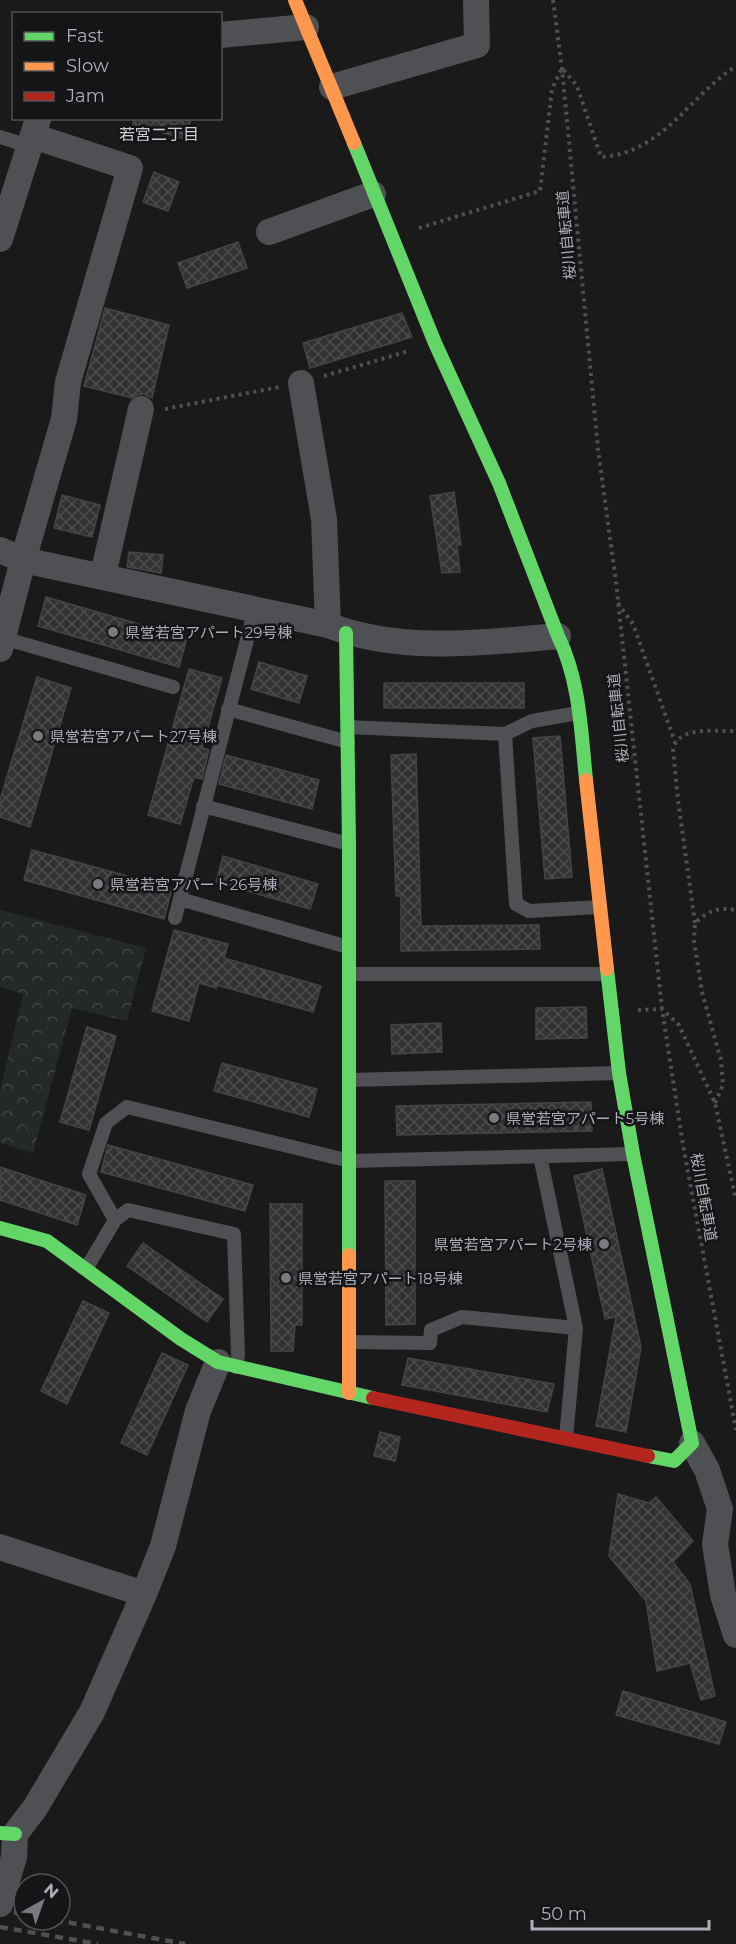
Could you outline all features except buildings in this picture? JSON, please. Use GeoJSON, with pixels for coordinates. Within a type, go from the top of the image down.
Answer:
{"type":"FeatureCollection","features":[{"type":"Feature","properties":{"kind":"street"},"geometry":{"type":"LineString","coordinates":[[295,0],[435,343],[499,483],[575,679],[619,1073],[633,1154],[692,1443],[707,1470],[720,1509],[715,1544],[723,1595],[736,1635]]}},
{"type":"Feature","properties":{"kind":"street"},"geometry":{"type":"LineString","coordinates":[[332,87],[477,45],[476,0]]}},
{"type":"Feature","properties":{"kind":"street"},"geometry":{"type":"LineString","coordinates":[[222,35],[306,27]]}},
{"type":"Feature","properties":{"kind":"street"},"geometry":{"type":"LineString","coordinates":[[0,239],[34,133],[130,168],[68,382],[64,419],[11,555],[2,644]]}},
{"type":"Feature","properties":{"kind":"street"},"geometry":{"type":"LineString","coordinates":[[269,232],[374,194]]}},
{"type":"Feature","properties":{"kind":"street"},"geometry":{"type":"LineString","coordinates":[[302,383],[324,519],[349,742],[349,1393]]}},
{"type":"Feature","properties":{"kind":"street"},"geometry":{"type":"LineString","coordinates":[[103,575],[141,409]]}},
{"type":"Feature","properties":{"kind":"street"},"geometry":{"type":"LineString","coordinates":[[11,555],[255,609],[371,639],[455,644],[558,636]]}},
{"type":"Feature","properties":{"kind":"street"},"geometry":{"type":"LineString","coordinates":[[0,1228],[47,1241],[181,1339],[227,1364],[349,1393],[674,1461],[692,1443]]}},
{"type":"Feature","properties":{"kind":"street"},"geometry":{"type":"LineString","coordinates":[[0,1904],[14,1857],[8,1833],[35,1808],[92,1712],[163,1546],[198,1411],[227,1364]]}},
{"type":"Feature","properties":{"kind":"street"},"geometry":{"type":"LineString","coordinates":[[0,1547],[144,1594]]}},
{"type":"Feature","properties":{"kind":"lane"},"geometry":{"type":"LineString","coordinates":[[0,137],[34,133]]}},
{"type":"Feature","properties":{"kind":"lane"},"geometry":{"type":"LineString","coordinates":[[175,918],[255,609]]}},
{"type":"Feature","properties":{"kind":"lane"},"geometry":{"type":"LineString","coordinates":[[2,644],[173,687]]}},
{"type":"Feature","properties":{"kind":"lane"},"geometry":{"type":"LineString","coordinates":[[228,709],[349,742]]}},
{"type":"Feature","properties":{"kind":"lane"},"geometry":{"type":"LineString","coordinates":[[348,727],[505,734],[532,721],[578,713]]}},
{"type":"Feature","properties":{"kind":"lane"},"geometry":{"type":"LineString","coordinates":[[505,734],[516,904],[529,911],[599,907]]}},
{"type":"Feature","properties":{"kind":"lane"},"geometry":{"type":"LineString","coordinates":[[203,806],[349,844]]}},
{"type":"Feature","properties":{"kind":"lane"},"geometry":{"type":"LineString","coordinates":[[180,899],[349,948]]}},
{"type":"Feature","properties":{"kind":"lane"},"geometry":{"type":"LineString","coordinates":[[349,974],[607,974]]}},
{"type":"Feature","properties":{"kind":"lane"},"geometry":{"type":"LineString","coordinates":[[350,1080],[619,1073]]}},
{"type":"Feature","properties":{"kind":"lane"},"geometry":{"type":"LineString","coordinates":[[115,1220],[90,1174],[106,1123],[127,1107],[350,1161],[633,1154]]}},
{"type":"Feature","properties":{"kind":"lane"},"geometry":{"type":"LineString","coordinates":[[540,1156],[576,1328],[566,1439]]}},
{"type":"Feature","properties":{"kind":"lane"},"geometry":{"type":"LineString","coordinates":[[86,1269],[115,1220],[128,1210],[234,1234],[238,1355],[227,1364]]}},
{"type":"Feature","properties":{"kind":"lane"},"geometry":{"type":"LineString","coordinates":[[349,1342],[430,1343],[431,1330],[462,1317],[576,1328]]}},
{"type":"Feature","properties":{"kind":"path","name":"桜川自転車道"},"geometry":{"type":"LineString","coordinates":[[554,0],[598,449],[618,603],[662,1009],[685,1156],[736,1430]]}},
{"type":"Feature","properties":{"kind":"path"},"geometry":{"type":"LineString","coordinates":[[392,237],[540,191],[552,89],[562,68],[578,86],[601,157],[619,156],[643,146],[671,125],[717,78],[736,66]]}},
{"type":"Feature","properties":{"kind":"path"},"geometry":{"type":"LineString","coordinates":[[618,603],[633,624],[675,742],[672,758],[695,923],[694,940],[702,992],[721,1060],[723,1085],[715,1103]]}},
{"type":"Feature","properties":{"kind":"path"},"geometry":{"type":"LineString","coordinates":[[675,742],[682,735],[692,732],[736,731]]}},
{"type":"Feature","properties":{"kind":"path"},"geometry":{"type":"LineString","coordinates":[[695,923],[706,913],[718,909],[736,910]]}},
{"type":"Feature","properties":{"kind":"path"},"geometry":{"type":"LineString","coordinates":[[662,1009],[679,1025],[715,1103],[736,1200]]}},
{"type":"Feature","properties":{"kind":"green space"},"geometry":{"type":"Polygon","coordinates":[[[0,910],[146,948],[127,1021],[72,1008],[33,1153],[0,1143],[0,1091],[23,994],[0,987],[0,910]]]}},
{"type":"Feature","properties":{"kind":"railway"},"geometry":{"type":"LineString","coordinates":[[0,1910],[12,1912]]}},
{"type":"Feature","properties":{"kind":"railway"},"geometry":{"type":"LineString","coordinates":[[72,1923],[185,1944]]}},
{"type":"Feature","properties":{"kind":"railway"},"geometry":{"type":"LineString","coordinates":[[0,1927],[98,1944]]}},
{"type":"Feature","properties":{"kind":"traffic: fast"},"geometry":{"type":"LineString","coordinates":[[354,143],[435,343],[499,483],[565,653],[578,706],[586,780]]}},
{"type":"Feature","properties":{"kind":"traffic: fast"},"geometry":{"type":"LineString","coordinates":[[346,633],[349,844],[349,1255]]}},
{"type":"Feature","properties":{"kind":"traffic: fast"},"geometry":{"type":"LineString","coordinates":[[607,969],[619,1073],[633,1154],[692,1443],[674,1461],[648,1456]]}},
{"type":"Feature","properties":{"kind":"traffic: fast"},"geometry":{"type":"LineString","coordinates":[[0,1228],[47,1241],[181,1339],[218,1362],[373,1398]]}},
{"type":"Feature","properties":{"kind":"traffic: fast"},"geometry":{"type":"LineString","coordinates":[[0,1833],[15,1834]]}},
{"type":"Feature","properties":{"kind":"traffic: slow"},"geometry":{"type":"LineString","coordinates":[[295,0],[354,143]]}},
{"type":"Feature","properties":{"kind":"traffic: slow"},"geometry":{"type":"LineString","coordinates":[[586,780],[607,969]]}},
{"type":"Feature","properties":{"kind":"traffic: slow"},"geometry":{"type":"LineString","coordinates":[[349,1255],[349,1393]]}},
{"type":"Feature","properties":{"kind":"traffic: jam"},"geometry":{"type":"LineString","coordinates":[[373,1398],[648,1456]]}},
{"type":"Feature","properties":{"kind":"place","name":"県営若宮アパート29号棟"},"geometry":{"type":"Point","coordinates":[113,632]}},
{"type":"Feature","properties":{"kind":"place","name":"県営若宮アパート27号棟"},"geometry":{"type":"Point","coordinates":[38,736]}},
{"type":"Feature","properties":{"kind":"place","name":"県営若宮アパート26号棟"},"geometry":{"type":"Point","coordinates":[98,884]}},
{"type":"Feature","properties":{"kind":"place","name":"県営若宮アパート5号棟"},"geometry":{"type":"Point","coordinates":[494,1118]}},
{"type":"Feature","properties":{"kind":"place","name":"県営若宮アパート2号棟"},"geometry":{"type":"Point","coordinates":[604,1244]}},
{"type":"Feature","properties":{"kind":"place","name":"県営若宮アパート18号棟"},"geometry":{"type":"Point","coordinates":[286,1278]}},
{"type":"Feature","properties":{"kind":"district","name":"若宮二丁目"},"geometry":{"type":"Point","coordinates":[159,134]}}]}
